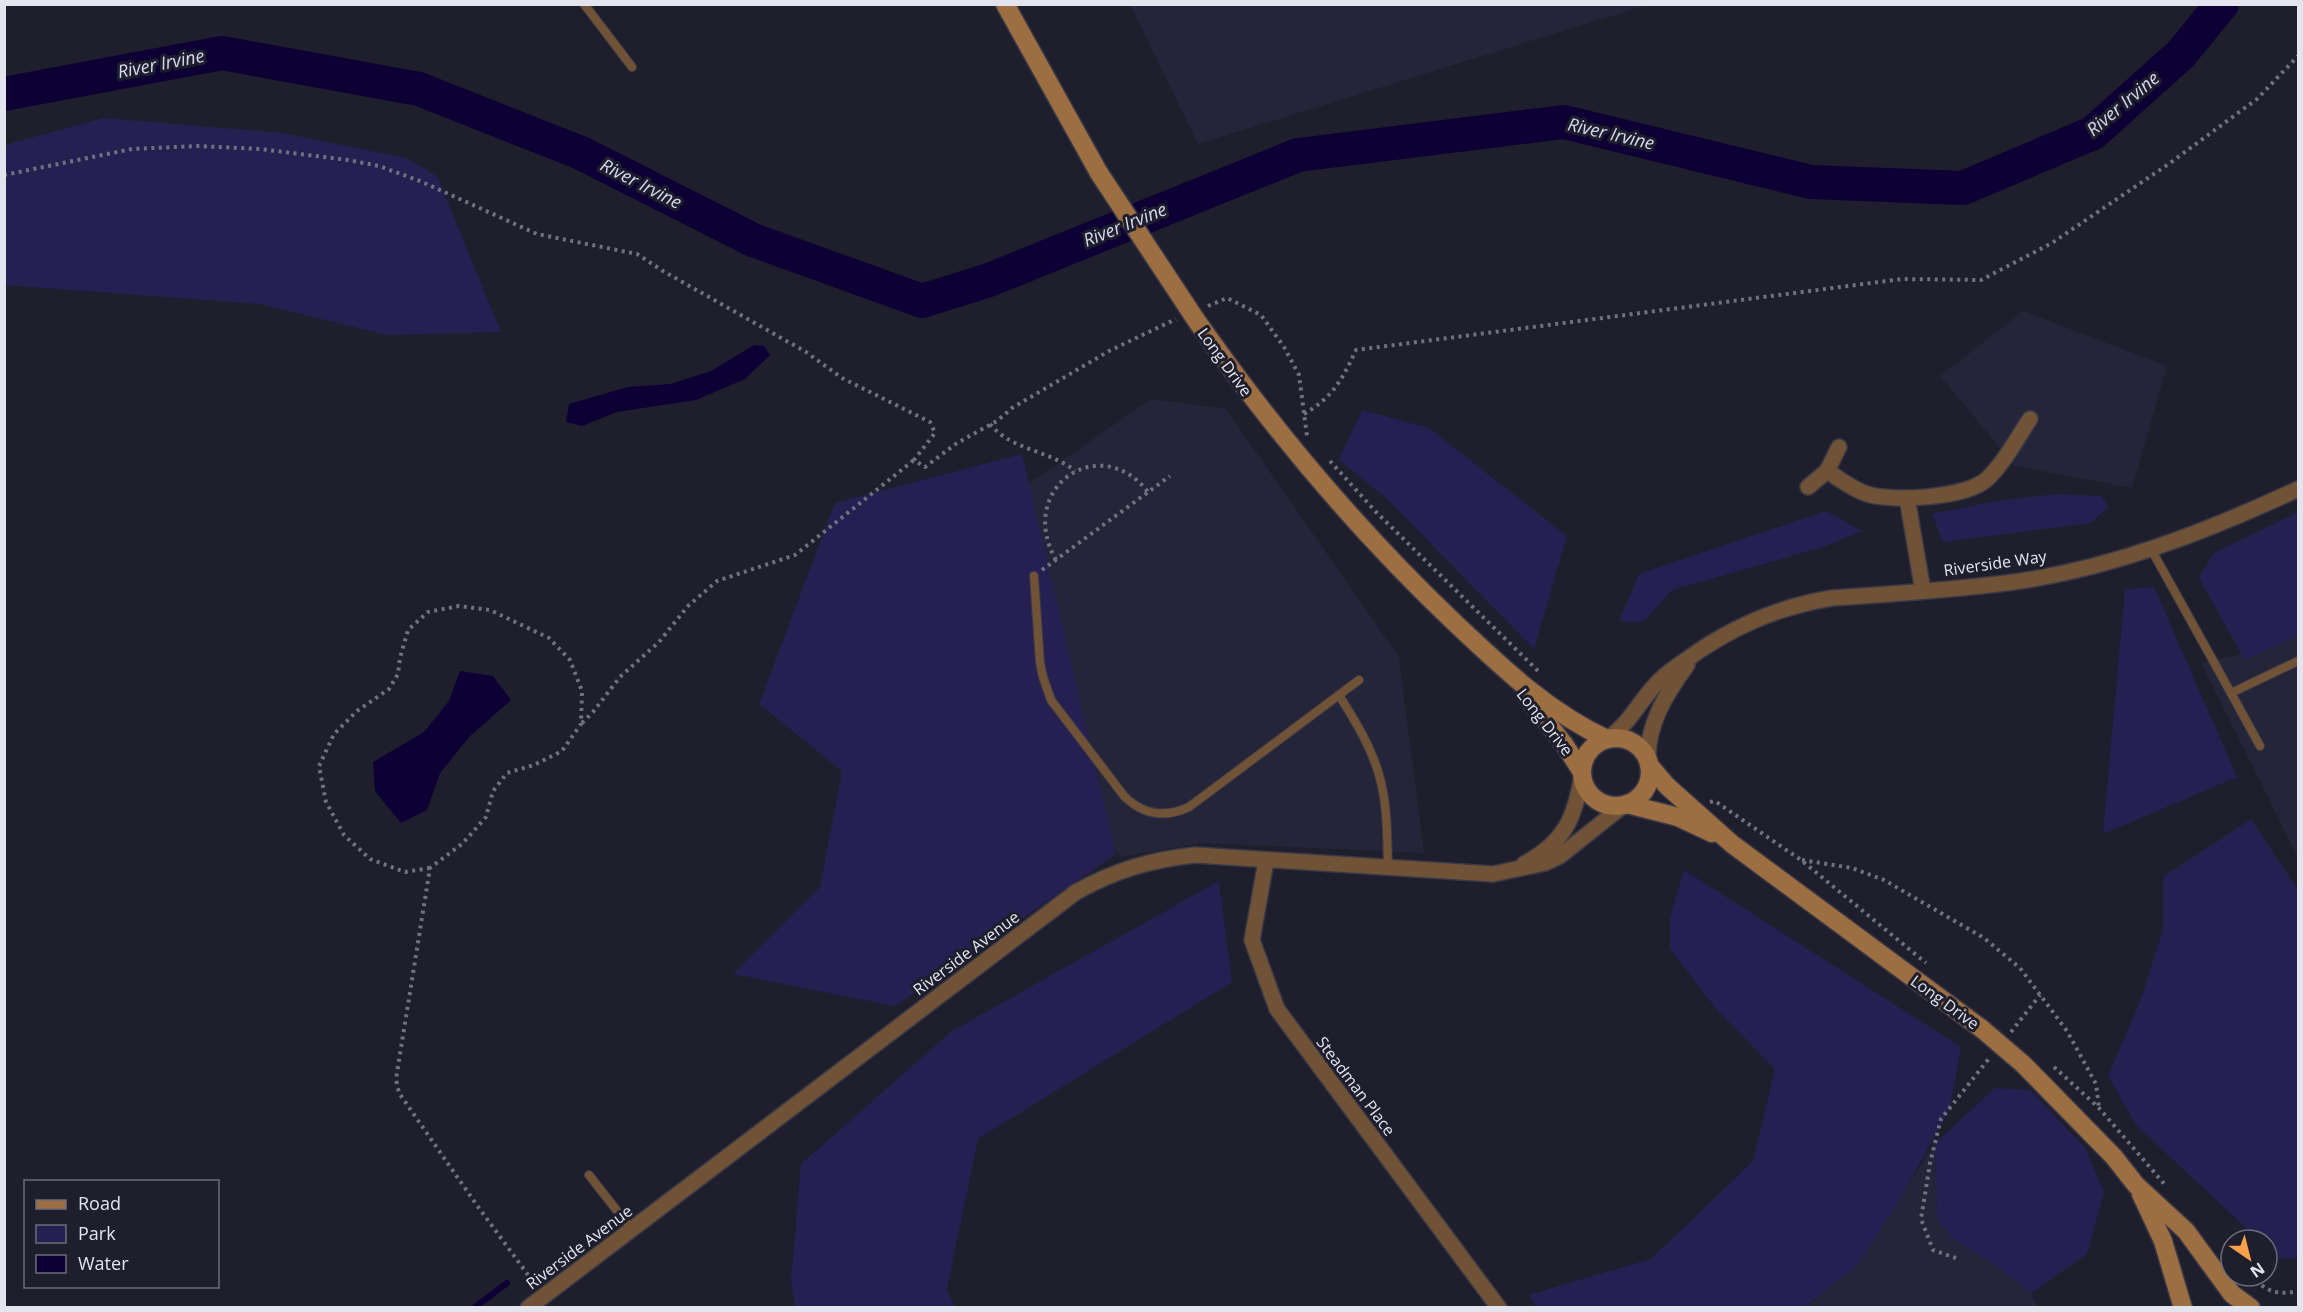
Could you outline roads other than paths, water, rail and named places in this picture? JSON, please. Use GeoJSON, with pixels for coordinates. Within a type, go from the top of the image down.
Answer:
{"type":"FeatureCollection","features":[{"type":"Feature","properties":{"kind":"main road","name":"Long Drive"},"geometry":{"type":"LineString","coordinates":[[1005,4],[1099,173],[1242,385],[1322,484],[1428,597],[1506,673],[1564,744],[1582,773]]}},
{"type":"Feature","properties":{"kind":"main road","name":"Long Drive"},"geometry":{"type":"LineString","coordinates":[[1506,673],[1569,719],[1608,739]]}},
{"type":"Feature","properties":{"kind":"main road"},"geometry":{"type":"LineString","coordinates":[[1608,739],[1628,740],[1644,752],[1648,763],[1647,784],[1635,799],[1625,804],[1612,806],[1601,802],[1591,796],[1585,786],[1582,773],[1583,761],[1589,751],[1608,739]]}},
{"type":"Feature","properties":{"kind":"main road","name":"Long Drive"},"geometry":{"type":"LineString","coordinates":[[1648,763],[1667,786],[1732,844],[1982,1029],[2023,1064],[2114,1157],[2136,1185],[2186,1232],[2232,1294],[2252,1308]]}},
{"type":"Feature","properties":{"kind":"main road","name":"Long Drive"},"geometry":{"type":"LineString","coordinates":[[1625,804],[1678,817],[1732,844]]}},
{"type":"Feature","properties":{"kind":"main road","name":"Long Drive"},"geometry":{"type":"LineString","coordinates":[[2136,1185],[2163,1241],[2183,1308]]}},
{"type":"Feature","properties":{"kind":"street"},"geometry":{"type":"LineString","coordinates":[[1827,471],[1867,494],[1884,497],[1907,498],[1968,489],[1986,481],[2030,418]]}},
{"type":"Feature","properties":{"kind":"street"},"geometry":{"type":"LineString","coordinates":[[1808,487],[1827,471],[1839,447]]}},
{"type":"Feature","properties":{"kind":"street","name":"Riverside Way"},"geometry":{"type":"LineString","coordinates":[[1608,739],[1631,718],[1661,679],[1695,653],[1743,623],[1786,608],[1832,598],[2015,582],[2103,563],[2151,549],[2260,507],[2298,489]]}},
{"type":"Feature","properties":{"kind":"street"},"geometry":{"type":"LineString","coordinates":[[1907,498],[1923,591]]}},
{"type":"Feature","properties":{"kind":"street","name":"Riverside Way"},"geometry":{"type":"LineString","coordinates":[[1648,763],[1650,733],[1656,717],[1671,687],[1695,653]]}},
{"type":"Feature","properties":{"kind":"street","name":"Riverside Avenue"},"geometry":{"type":"LineString","coordinates":[[1508,872],[1553,845],[1563,832],[1576,805],[1582,773]]}},
{"type":"Feature","properties":{"kind":"street","name":"Riverside Avenue"},"geometry":{"type":"LineString","coordinates":[[528,1308],[1076,892],[1118,871],[1172,857],[1210,855],[1266,861],[1474,874],[1508,872],[1545,863],[1560,856],[1625,804]]}},
{"type":"Feature","properties":{"kind":"street","name":"Steadman Place"},"geometry":{"type":"LineString","coordinates":[[1266,861],[1252,940],[1277,1009],[1499,1308]]}},
{"type":"Feature","properties":{"kind":"lane"},"geometry":{"type":"LineString","coordinates":[[584,4],[632,67]]}},
{"type":"Feature","properties":{"kind":"lane"},"geometry":{"type":"LineString","coordinates":[[2151,549],[2260,746]]}},
{"type":"Feature","properties":{"kind":"lane"},"geometry":{"type":"LineString","coordinates":[[1034,576],[1040,663],[1042,677],[1051,700],[1124,796],[1139,809],[1164,814],[1176,813],[1189,807],[1359,680]]}},
{"type":"Feature","properties":{"kind":"lane"},"geometry":{"type":"LineString","coordinates":[[2231,693],[2298,661]]}},
{"type":"Feature","properties":{"kind":"lane"},"geometry":{"type":"LineString","coordinates":[[1339,695],[1371,753],[1380,776],[1386,816],[1388,869]]}},
{"type":"Feature","properties":{"kind":"lane"},"geometry":{"type":"LineString","coordinates":[[589,1175],[632,1230]]}},
{"type":"Feature","properties":{"kind":"water"},"geometry":{"type":"Polygon","coordinates":[[[754,345],[764,346],[770,355],[745,379],[696,400],[617,412],[582,426],[566,422],[569,404],[628,387],[670,384],[711,371],[754,345]]]}},
{"type":"Feature","properties":{"kind":"water"},"geometry":{"type":"Polygon","coordinates":[[[460,671],[493,676],[511,700],[470,736],[440,773],[427,810],[401,823],[375,791],[373,762],[424,732],[449,701],[460,671]]]}},
{"type":"Feature","properties":{"kind":"waterway","name":"River Irvine"},"geometry":{"type":"LineString","coordinates":[[4,94],[222,53],[419,89],[581,153],[753,240],[922,301],[989,280],[1298,155],[1564,122],[1811,182],[1963,188],[2093,133],[2181,54],[2222,4]]}},
{"type":"Feature","properties":{"kind":"waterway"},"geometry":{"type":"LineString","coordinates":[[474,1308],[507,1283]]}}]}
